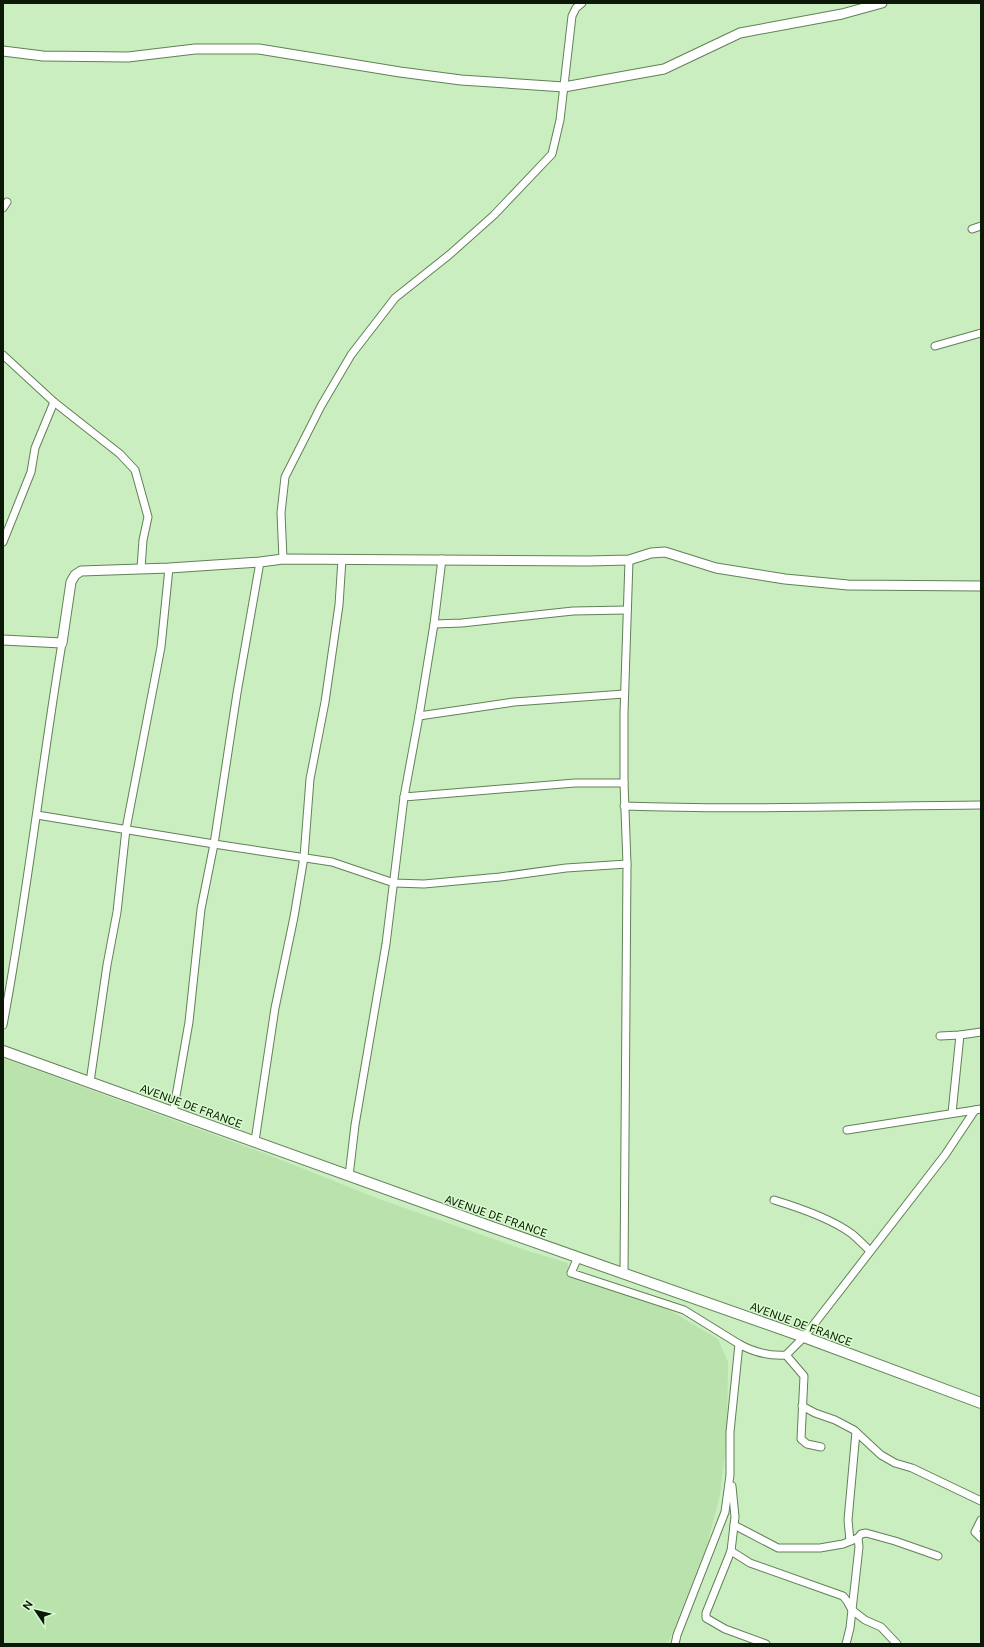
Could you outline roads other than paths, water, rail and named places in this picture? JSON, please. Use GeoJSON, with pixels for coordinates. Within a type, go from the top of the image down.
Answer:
{"type":"FeatureCollection","features":[{"type":"Feature","properties":{"kind":"main road","name":"AVENUE DE FRANCE"},"geometry":{"type":"LineString","coordinates":[[3,1051],[173,1113],[255,1141],[348,1176],[804,1337],[981,1403]]}},
{"type":"Feature","properties":{"kind":"street"},"geometry":{"type":"LineString","coordinates":[[283,559],[281,513],[285,477],[321,406],[349,358],[395,298],[449,255],[494,215],[549,158],[555,148],[572,16],[576,8],[582,3]]}},
{"type":"Feature","properties":{"kind":"street"},"geometry":{"type":"LineString","coordinates":[[3,51],[43,56],[128,57],[194,48],[259,49],[400,72],[461,80],[564,87],[664,69],[740,33],[842,14],[882,3]]}},
{"type":"Feature","properties":{"kind":"street"},"geometry":{"type":"LineString","coordinates":[[972,229],[981,226]]}},
{"type":"Feature","properties":{"kind":"street"},"geometry":{"type":"LineString","coordinates":[[935,346],[981,333]]}},
{"type":"Feature","properties":{"kind":"street"},"geometry":{"type":"LineString","coordinates":[[3,355],[54,402],[120,454],[135,470],[148,517],[143,540],[141,568]]}},
{"type":"Feature","properties":{"kind":"street"},"geometry":{"type":"LineString","coordinates":[[3,542],[31,472],[35,448],[54,402]]}},
{"type":"Feature","properties":{"kind":"street"},"geometry":{"type":"LineString","coordinates":[[3,1025],[37,815],[50,714],[71,582],[81,571],[169,568],[283,559],[442,559],[543,561],[629,560],[651,553],[665,552],[716,568],[786,579],[848,585],[981,586]]}},
{"type":"Feature","properties":{"kind":"street"},"geometry":{"type":"LineString","coordinates":[[255,1141],[275,1008],[294,917],[304,857],[310,779],[325,702],[339,605],[342,559]]}},
{"type":"Feature","properties":{"kind":"street"},"geometry":{"type":"LineString","coordinates":[[348,1176],[394,883],[404,797],[434,624],[442,559]]}},
{"type":"Feature","properties":{"kind":"street"},"geometry":{"type":"LineString","coordinates":[[624,1274],[627,864],[624,806],[624,694],[629,560]]}},
{"type":"Feature","properties":{"kind":"street"},"geometry":{"type":"LineString","coordinates":[[173,1113],[189,1022],[201,909],[214,844],[237,693],[260,562]]}},
{"type":"Feature","properties":{"kind":"street"},"geometry":{"type":"LineString","coordinates":[[90,1082],[107,965],[117,912],[126,829],[161,647],[169,568]]}},
{"type":"Feature","properties":{"kind":"street"},"geometry":{"type":"LineString","coordinates":[[434,624],[462,623],[573,611],[627,610]]}},
{"type":"Feature","properties":{"kind":"street"},"geometry":{"type":"LineString","coordinates":[[3,640],[62,643]]}},
{"type":"Feature","properties":{"kind":"street"},"geometry":{"type":"LineString","coordinates":[[419,716],[514,702],[624,694]]}},
{"type":"Feature","properties":{"kind":"street"},"geometry":{"type":"LineString","coordinates":[[404,797],[575,783],[624,783]]}},
{"type":"Feature","properties":{"kind":"street"},"geometry":{"type":"LineString","coordinates":[[624,806],[700,808],[846,808],[981,805]]}},
{"type":"Feature","properties":{"kind":"street"},"geometry":{"type":"LineString","coordinates":[[37,815],[336,863],[394,883],[424,884],[500,877],[566,868],[627,864]]}},
{"type":"Feature","properties":{"kind":"street"},"geometry":{"type":"LineString","coordinates":[[940,1036],[981,1032]]}},
{"type":"Feature","properties":{"kind":"street"},"geometry":{"type":"LineString","coordinates":[[952,1113],[960,1035]]}},
{"type":"Feature","properties":{"kind":"street"},"geometry":{"type":"LineString","coordinates":[[847,1130],[978,1110]]}},
{"type":"Feature","properties":{"kind":"street"},"geometry":{"type":"LineString","coordinates":[[578,1257],[571,1273],[684,1310],[747,1349],[772,1356],[786,1355],[804,1337],[978,1110]]}},
{"type":"Feature","properties":{"kind":"street"},"geometry":{"type":"LineString","coordinates":[[774,1200],[799,1208],[835,1224],[852,1234],[870,1251]]}},
{"type":"Feature","properties":{"kind":"street"},"geometry":{"type":"LineString","coordinates":[[738,1344],[730,1432],[730,1475],[735,1517],[731,1550],[706,1613],[706,1618],[725,1628],[766,1644]]}},
{"type":"Feature","properties":{"kind":"street"},"geometry":{"type":"LineString","coordinates":[[786,1355],[804,1376],[801,1439],[806,1444],[821,1447]]}},
{"type":"Feature","properties":{"kind":"street"},"geometry":{"type":"LineString","coordinates":[[802,1406],[815,1413],[835,1420],[856,1432],[881,1455],[895,1464],[912,1468],[981,1501]]}},
{"type":"Feature","properties":{"kind":"street"},"geometry":{"type":"LineString","coordinates":[[850,1541],[848,1520],[856,1432]]}},
{"type":"Feature","properties":{"kind":"street"},"geometry":{"type":"LineString","coordinates":[[676,1644],[677,1635],[725,1512],[730,1475]]}},
{"type":"Feature","properties":{"kind":"street"},"geometry":{"type":"LineString","coordinates":[[981,1520],[975,1532],[981,1538]]}},
{"type":"Feature","properties":{"kind":"street"},"geometry":{"type":"LineString","coordinates":[[734,1525],[778,1548],[820,1548],[850,1541],[858,1538],[861,1534],[866,1534],[895,1541],[938,1556]]}},
{"type":"Feature","properties":{"kind":"street"},"geometry":{"type":"LineString","coordinates":[[846,1644],[860,1547],[858,1538]]}},
{"type":"Feature","properties":{"kind":"street"},"geometry":{"type":"LineString","coordinates":[[731,1550],[750,1563],[843,1596],[852,1610],[865,1620],[881,1627],[897,1644]]}}]}
